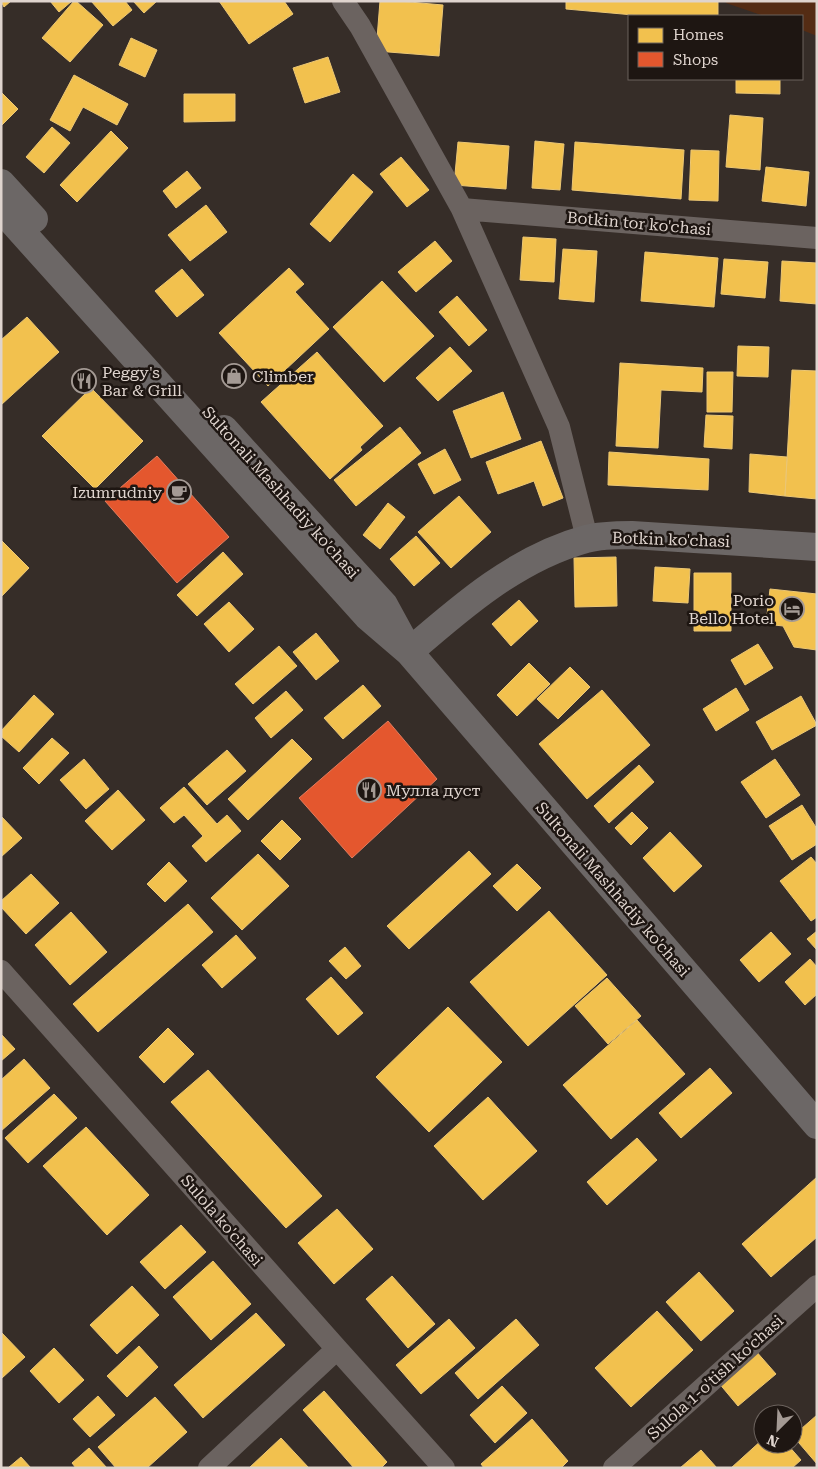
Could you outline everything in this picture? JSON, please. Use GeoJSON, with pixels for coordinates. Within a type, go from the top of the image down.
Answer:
{"type":"FeatureCollection","features":[{"type":"Feature","properties":{"kind":"street"},"geometry":{"type":"LineString","coordinates":[[343,1],[360,26],[462,209],[559,427],[587,538]]}},
{"type":"Feature","properties":{"kind":"street","name":"Sultonali Mashhadiy ko'chasi"},"geometry":{"type":"LineString","coordinates":[[1,183],[384,605],[409,652]]}},
{"type":"Feature","properties":{"kind":"street","name":"Sultonali Mashhadiy ko'chasi"},"geometry":{"type":"LineString","coordinates":[[1,209],[367,616],[409,652],[817,1125]]}},
{"type":"Feature","properties":{"kind":"street","name":"Botkin tor ko'chasi"},"geometry":{"type":"LineString","coordinates":[[462,209],[817,238]]}},
{"type":"Feature","properties":{"kind":"street","name":"Botkin ko'chasi"},"geometry":{"type":"LineString","coordinates":[[409,652],[449,618],[508,574],[543,556],[587,538],[632,535],[817,547]]}},
{"type":"Feature","properties":{"kind":"street","name":"Sulola ko'chasi"},"geometry":{"type":"LineString","coordinates":[[1,971],[444,1468]]}},
{"type":"Feature","properties":{"kind":"street","name":"Sulola 1-o'tish ko'chasi"},"geometry":{"type":"LineString","coordinates":[[614,1468],[817,1286]]}},
{"type":"Feature","properties":{"kind":"street"},"geometry":{"type":"LineString","coordinates":[[209,1468],[337,1349]]}},
{"type":"Feature","properties":{"kind":"shaded area"},"geometry":{"type":"Polygon","coordinates":[[[726,1],[817,1],[817,36],[803,30],[803,15],[761,15],[726,3],[726,1]]]}},
{"type":"Feature","properties":{"kind":"building: Homes"},"geometry":{"type":"Polygon","coordinates":[[[1,1],[11,1],[4,7],[1,1]]]}},
{"type":"Feature","properties":{"kind":"building: Homes"},"geometry":{"type":"Polygon","coordinates":[[[50,1],[72,1],[59,12],[50,1]]]}},
{"type":"Feature","properties":{"kind":"building: Homes"},"geometry":{"type":"Polygon","coordinates":[[[74,1],[103,25],[70,62],[42,38],[74,1]]]}},
{"type":"Feature","properties":{"kind":"building: Homes"},"geometry":{"type":"Polygon","coordinates":[[[91,1],[125,1],[132,10],[113,26],[91,1]]]}},
{"type":"Feature","properties":{"kind":"building: Homes"},"geometry":{"type":"Polygon","coordinates":[[[133,1],[157,1],[144,13],[133,1]]]}},
{"type":"Feature","properties":{"kind":"building: Homes"},"geometry":{"type":"Polygon","coordinates":[[[219,1],[284,1],[293,14],[249,44],[219,1]]]}},
{"type":"Feature","properties":{"kind":"building: Homes"},"geometry":{"type":"Polygon","coordinates":[[[380,1],[443,5],[439,56],[376,51],[380,1]]]}},
{"type":"Feature","properties":{"kind":"building: Homes"},"geometry":{"type":"Polygon","coordinates":[[[566,1],[718,1],[718,15],[634,15],[566,9],[566,1]]]}},
{"type":"Feature","properties":{"kind":"building: Homes"},"geometry":{"type":"Polygon","coordinates":[[[131,38],[157,50],[145,77],[119,65],[131,38]]]}},
{"type":"Feature","properties":{"kind":"building: Homes"},"geometry":{"type":"Polygon","coordinates":[[[328,57],[340,92],[305,103],[293,68],[328,57]]]}},
{"type":"Feature","properties":{"kind":"building: Homes"},"geometry":{"type":"Polygon","coordinates":[[[74,75],[128,104],[117,125],[83,107],[70,131],[50,120],[74,75]]]}},
{"type":"Feature","properties":{"kind":"building: Homes"},"geometry":{"type":"Polygon","coordinates":[[[736,80],[780,80],[780,94],[736,93],[736,80]]]}},
{"type":"Feature","properties":{"kind":"building: Homes"},"geometry":{"type":"Polygon","coordinates":[[[1,92],[18,109],[2,125],[1,124],[1,92]]]}},
{"type":"Feature","properties":{"kind":"building: Homes"},"geometry":{"type":"Polygon","coordinates":[[[184,94],[235,94],[235,121],[184,122],[184,94]]]}},
{"type":"Feature","properties":{"kind":"building: Homes"},"geometry":{"type":"Polygon","coordinates":[[[730,115],[763,118],[760,170],[726,167],[730,115]]]}},
{"type":"Feature","properties":{"kind":"building: Homes"},"geometry":{"type":"Polygon","coordinates":[[[52,127],[70,143],[44,173],[26,157],[52,127]]]}},
{"type":"Feature","properties":{"kind":"building: Homes"},"geometry":{"type":"Polygon","coordinates":[[[111,131],[128,148],[77,202],[60,185],[111,131]]]}},
{"type":"Feature","properties":{"kind":"building: Homes"},"geometry":{"type":"Polygon","coordinates":[[[535,141],[564,144],[560,190],[532,188],[535,141]]]}},
{"type":"Feature","properties":{"kind":"building: Homes"},"geometry":{"type":"Polygon","coordinates":[[[458,142],[509,146],[506,189],[454,185],[458,142]]]}},
{"type":"Feature","properties":{"kind":"building: Homes"},"geometry":{"type":"Polygon","coordinates":[[[575,142],[684,150],[681,199],[572,190],[575,142]]]}},
{"type":"Feature","properties":{"kind":"building: Homes"},"geometry":{"type":"Polygon","coordinates":[[[691,150],[719,151],[718,201],[689,200],[691,150]]]}},
{"type":"Feature","properties":{"kind":"building: Homes"},"geometry":{"type":"Polygon","coordinates":[[[401,157],[429,190],[407,207],[380,174],[401,157]]]}},
{"type":"Feature","properties":{"kind":"building: Homes"},"geometry":{"type":"Polygon","coordinates":[[[766,167],[809,172],[806,206],[762,201],[766,167]]]}},
{"type":"Feature","properties":{"kind":"building: Homes"},"geometry":{"type":"Polygon","coordinates":[[[187,171],[201,188],[176,208],[163,191],[187,171]]]}},
{"type":"Feature","properties":{"kind":"building: Homes"},"geometry":{"type":"Polygon","coordinates":[[[353,174],[373,192],[330,242],[310,224],[353,174]]]}},
{"type":"Feature","properties":{"kind":"building: Homes"},"geometry":{"type":"Polygon","coordinates":[[[206,205],[227,232],[190,261],[168,235],[206,205]]]}},
{"type":"Feature","properties":{"kind":"building: Homes"},"geometry":{"type":"Polygon","coordinates":[[[523,237],[556,239],[554,282],[520,280],[523,237]]]}},
{"type":"Feature","properties":{"kind":"building: Homes"},"geometry":{"type":"Polygon","coordinates":[[[435,241],[452,261],[416,292],[398,272],[435,241]]]}},
{"type":"Feature","properties":{"kind":"building: Homes"},"geometry":{"type":"Polygon","coordinates":[[[563,249],[597,251],[594,302],[559,299],[563,249]]]}},
{"type":"Feature","properties":{"kind":"building: Homes"},"geometry":{"type":"Polygon","coordinates":[[[645,252],[718,258],[714,307],[641,301],[645,252]]]}},
{"type":"Feature","properties":{"kind":"building: Homes"},"geometry":{"type":"Polygon","coordinates":[[[724,259],[768,262],[765,298],[721,294],[724,259]]]}},
{"type":"Feature","properties":{"kind":"building: Homes"},"geometry":{"type":"Polygon","coordinates":[[[782,261],[817,263],[817,304],[780,301],[782,261]]]}},
{"type":"Feature","properties":{"kind":"building: Homes"},"geometry":{"type":"Polygon","coordinates":[[[289,268],[304,284],[295,292],[329,329],[268,386],[219,333],[289,268]]]}},
{"type":"Feature","properties":{"kind":"building: Homes"},"geometry":{"type":"Polygon","coordinates":[[[182,269],[204,295],[177,317],[155,291],[182,269]]]}},
{"type":"Feature","properties":{"kind":"building: Homes"},"geometry":{"type":"Polygon","coordinates":[[[382,281],[434,336],[384,382],[333,327],[382,281]]]}},
{"type":"Feature","properties":{"kind":"building: Homes"},"geometry":{"type":"Polygon","coordinates":[[[457,296],[487,330],[469,346],[439,312],[457,296]]]}},
{"type":"Feature","properties":{"kind":"building: Homes"},"geometry":{"type":"Polygon","coordinates":[[[27,317],[59,352],[1,405],[1,340],[27,317]]]}},
{"type":"Feature","properties":{"kind":"building: Homes"},"geometry":{"type":"Polygon","coordinates":[[[738,346],[769,347],[768,377],[737,376],[738,346]]]}},
{"type":"Feature","properties":{"kind":"building: Homes"},"geometry":{"type":"Polygon","coordinates":[[[450,347],[472,371],[438,401],[416,378],[450,347]]]}},
{"type":"Feature","properties":{"kind":"building: Homes"},"geometry":{"type":"Polygon","coordinates":[[[317,352],[383,426],[360,447],[362,450],[330,479],[261,402],[317,352]]]}},
{"type":"Feature","properties":{"kind":"building: Homes"},"geometry":{"type":"Polygon","coordinates":[[[620,363],[703,368],[702,392],[661,390],[658,448],[616,446],[620,363]]]}},
{"type":"Feature","properties":{"kind":"building: Homes"},"geometry":{"type":"Polygon","coordinates":[[[792,370],[817,371],[817,499],[785,496],[792,370]]]}},
{"type":"Feature","properties":{"kind":"building: Homes"},"geometry":{"type":"Polygon","coordinates":[[[707,372],[733,372],[732,412],[707,412],[707,372]]]}},
{"type":"Feature","properties":{"kind":"building: Homes"},"geometry":{"type":"Polygon","coordinates":[[[91,388],[143,441],[95,489],[42,436],[91,388]]]}},
{"type":"Feature","properties":{"kind":"building: Homes"},"geometry":{"type":"Polygon","coordinates":[[[503,392],[521,439],[471,458],[453,411],[503,392]]]}},
{"type":"Feature","properties":{"kind":"building: Homes"},"geometry":{"type":"Polygon","coordinates":[[[706,415],[733,416],[732,449],[704,447],[706,415]]]}},
{"type":"Feature","properties":{"kind":"building: Homes"},"geometry":{"type":"Polygon","coordinates":[[[400,427],[421,453],[356,506],[334,480],[400,427]]]}},
{"type":"Feature","properties":{"kind":"building: Homes"},"geometry":{"type":"Polygon","coordinates":[[[541,441],[563,498],[543,506],[534,481],[498,494],[486,462],[541,441]]]}},
{"type":"Feature","properties":{"kind":"building: Homes"},"geometry":{"type":"Polygon","coordinates":[[[445,449],[461,480],[434,494],[418,464],[445,449]]]}},
{"type":"Feature","properties":{"kind":"building: Homes"},"geometry":{"type":"Polygon","coordinates":[[[609,452],[709,459],[708,490],[608,485],[609,452]]]}},
{"type":"Feature","properties":{"kind":"building: Homes"},"geometry":{"type":"Polygon","coordinates":[[[750,454],[787,457],[785,496],[749,492],[750,454]]]}},
{"type":"Feature","properties":{"kind":"building: Homes"},"geometry":{"type":"Polygon","coordinates":[[[459,496],[491,532],[451,568],[418,532],[459,496]]]}},
{"type":"Feature","properties":{"kind":"building: Homes"},"geometry":{"type":"Polygon","coordinates":[[[388,503],[405,517],[380,549],[363,535],[388,503]]]}},
{"type":"Feature","properties":{"kind":"building: Homes"},"geometry":{"type":"Polygon","coordinates":[[[416,536],[440,563],[414,586],[390,559],[416,536]]]}},
{"type":"Feature","properties":{"kind":"building: Homes"},"geometry":{"type":"Polygon","coordinates":[[[1,540],[29,568],[1,597],[1,540]]]}},
{"type":"Feature","properties":{"kind":"building: Homes"},"geometry":{"type":"Polygon","coordinates":[[[223,552],[243,574],[197,616],[177,595],[223,552]]]}},
{"type":"Feature","properties":{"kind":"building: Homes"},"geometry":{"type":"Polygon","coordinates":[[[616,557],[617,606],[575,607],[574,558],[616,557]]]}},
{"type":"Feature","properties":{"kind":"building: Homes"},"geometry":{"type":"Polygon","coordinates":[[[655,567],[690,569],[688,603],[653,601],[655,567]]]}},
{"type":"Feature","properties":{"kind":"building: Homes"},"geometry":{"type":"Polygon","coordinates":[[[694,573],[731,573],[731,631],[694,631],[694,573]]]}},
{"type":"Feature","properties":{"kind":"building: Homes","name":"Porio Bello Hotel"},"geometry":{"type":"Polygon","coordinates":[[[770,589],[817,594],[817,650],[794,647],[783,626],[766,624],[770,589]]]}},
{"type":"Feature","properties":{"kind":"building: Homes"},"geometry":{"type":"Polygon","coordinates":[[[519,600],[538,621],[511,646],[492,624],[519,600]]]}},
{"type":"Feature","properties":{"kind":"building: Homes"},"geometry":{"type":"Polygon","coordinates":[[[229,602],[254,629],[229,652],[204,624],[229,602]]]}},
{"type":"Feature","properties":{"kind":"building: Homes"},"geometry":{"type":"Polygon","coordinates":[[[316,633],[339,661],[316,680],[293,652],[316,633]]]}},
{"type":"Feature","properties":{"kind":"building: Homes"},"geometry":{"type":"Polygon","coordinates":[[[758,644],[773,668],[745,685],[731,660],[758,644]]]}},
{"type":"Feature","properties":{"kind":"building: Homes"},"geometry":{"type":"Polygon","coordinates":[[[279,646],[297,666],[253,704],[235,684],[279,646]]]}},
{"type":"Feature","properties":{"kind":"building: Homes"},"geometry":{"type":"Polygon","coordinates":[[[529,663],[550,684],[517,716],[497,695],[529,663]]]}},
{"type":"Feature","properties":{"kind":"building: Homes"},"geometry":{"type":"Polygon","coordinates":[[[570,667],[590,687],[558,719],[537,699],[570,667]]]}},
{"type":"Feature","properties":{"kind":"building: Homes"},"geometry":{"type":"Polygon","coordinates":[[[363,685],[381,706],[343,739],[324,718],[363,685]]]}},
{"type":"Feature","properties":{"kind":"building: Homes"},"geometry":{"type":"Polygon","coordinates":[[[736,688],[749,710],[716,731],[703,709],[736,688]]]}},
{"type":"Feature","properties":{"kind":"building: Homes"},"geometry":{"type":"Polygon","coordinates":[[[602,690],[650,745],[587,799],[539,744],[602,690]]]}},
{"type":"Feature","properties":{"kind":"building: Homes"},"geometry":{"type":"Polygon","coordinates":[[[286,691],[303,710],[271,738],[255,718],[286,691]]]}},
{"type":"Feature","properties":{"kind":"building: Homes"},"geometry":{"type":"Polygon","coordinates":[[[34,695],[54,714],[19,752],[1,736],[1,731],[34,695]]]}},
{"type":"Feature","properties":{"kind":"building: Homes"},"geometry":{"type":"Polygon","coordinates":[[[801,696],[817,725],[772,750],[756,722],[801,696]]]}},
{"type":"Feature","properties":{"kind":"building: Homes"},"geometry":{"type":"Polygon","coordinates":[[[52,738],[69,753],[39,784],[23,768],[52,738]]]}},
{"type":"Feature","properties":{"kind":"building: Homes"},"geometry":{"type":"Polygon","coordinates":[[[292,739],[312,759],[248,820],[228,799],[292,739]]]}},
{"type":"Feature","properties":{"kind":"building: Homes"},"geometry":{"type":"Polygon","coordinates":[[[227,750],[246,771],[207,805],[188,784],[227,750]]]}},
{"type":"Feature","properties":{"kind":"building: Homes"},"geometry":{"type":"Polygon","coordinates":[[[84,759],[109,789],[86,809],[60,780],[84,759]]]}},
{"type":"Feature","properties":{"kind":"building: Homes"},"geometry":{"type":"Polygon","coordinates":[[[775,759],[800,795],[766,818],[741,782],[775,759]]]}},
{"type":"Feature","properties":{"kind":"building: Homes"},"geometry":{"type":"Polygon","coordinates":[[[639,765],[654,782],[609,823],[594,806],[639,765]]]}},
{"type":"Feature","properties":{"kind":"building: Homes"},"geometry":{"type":"Polygon","coordinates":[[[184,787],[217,824],[227,815],[241,831],[206,862],[192,846],[203,836],[184,815],[174,823],[160,808],[184,787]]]}},
{"type":"Feature","properties":{"kind":"building: Homes"},"geometry":{"type":"Polygon","coordinates":[[[118,790],[145,820],[112,850],[85,821],[118,790]]]}},
{"type":"Feature","properties":{"kind":"building: Homes"},"geometry":{"type":"Polygon","coordinates":[[[802,805],[817,829],[817,844],[792,860],[769,826],[802,805]]]}},
{"type":"Feature","properties":{"kind":"building: Homes"},"geometry":{"type":"Polygon","coordinates":[[[632,812],[648,828],[631,845],[615,828],[632,812]]]}},
{"type":"Feature","properties":{"kind":"building: Homes"},"geometry":{"type":"Polygon","coordinates":[[[1,816],[22,838],[1,857],[1,816]]]}},
{"type":"Feature","properties":{"kind":"building: Homes"},"geometry":{"type":"Polygon","coordinates":[[[282,820],[301,839],[280,860],[261,841],[282,820]]]}},
{"type":"Feature","properties":{"kind":"building: Homes"},"geometry":{"type":"Polygon","coordinates":[[[670,832],[702,866],[674,892],[643,858],[670,832]]]}},
{"type":"Feature","properties":{"kind":"building: Homes"},"geometry":{"type":"Polygon","coordinates":[[[469,851],[491,874],[409,949],[387,926],[469,851]]]}},
{"type":"Feature","properties":{"kind":"building: Homes"},"geometry":{"type":"Polygon","coordinates":[[[258,854],[289,886],[242,930],[211,898],[258,854]]]}},
{"type":"Feature","properties":{"kind":"building: Homes"},"geometry":{"type":"Polygon","coordinates":[[[811,857],[817,864],[817,917],[811,921],[780,881],[811,857]]]}},
{"type":"Feature","properties":{"kind":"building: Homes"},"geometry":{"type":"Polygon","coordinates":[[[169,862],[187,881],[165,902],[147,884],[169,862]]]}},
{"type":"Feature","properties":{"kind":"building: Homes"},"geometry":{"type":"Polygon","coordinates":[[[517,864],[541,888],[517,911],[493,886],[517,864]]]}},
{"type":"Feature","properties":{"kind":"building: Homes"},"geometry":{"type":"Polygon","coordinates":[[[31,874],[59,903],[26,934],[1,907],[1,901],[31,874]]]}},
{"type":"Feature","properties":{"kind":"building: Homes"},"geometry":{"type":"Polygon","coordinates":[[[188,904],[213,932],[98,1032],[73,1004],[188,904]]]}},
{"type":"Feature","properties":{"kind":"building: Homes"},"geometry":{"type":"Polygon","coordinates":[[[549,911],[607,975],[528,1046],[470,982],[549,911]]]}},
{"type":"Feature","properties":{"kind":"building: Homes"},"geometry":{"type":"Polygon","coordinates":[[[71,912],[107,952],[70,985],[35,945],[71,912]]]}},
{"type":"Feature","properties":{"kind":"building: Homes"},"geometry":{"type":"Polygon","coordinates":[[[817,931],[817,950],[807,939],[817,931]]]}},
{"type":"Feature","properties":{"kind":"building: Homes"},"geometry":{"type":"Polygon","coordinates":[[[771,932],[791,954],[759,982],[740,960],[771,932]]]}},
{"type":"Feature","properties":{"kind":"building: Homes"},"geometry":{"type":"Polygon","coordinates":[[[236,935],[256,958],[222,988],[202,965],[236,935]]]}},
{"type":"Feature","properties":{"kind":"building: Homes"},"geometry":{"type":"Polygon","coordinates":[[[345,947],[361,966],[346,979],[329,961],[345,947]]]}},
{"type":"Feature","properties":{"kind":"building: Homes"},"geometry":{"type":"Polygon","coordinates":[[[810,959],[817,967],[817,994],[805,1005],[785,982],[810,959]]]}},
{"type":"Feature","properties":{"kind":"building: Homes"},"geometry":{"type":"Polygon","coordinates":[[[331,977],[363,1013],[338,1035],[306,999],[331,977]]]}},
{"type":"Feature","properties":{"kind":"building: Homes"},"geometry":{"type":"Polygon","coordinates":[[[607,978],[641,1016],[608,1044],[575,1006],[607,978]]]}},
{"type":"Feature","properties":{"kind":"building: Homes"},"geometry":{"type":"Polygon","coordinates":[[[448,1007],[502,1062],[429,1132],[376,1077],[448,1007]]]}},
{"type":"Feature","properties":{"kind":"building: Homes"},"geometry":{"type":"Polygon","coordinates":[[[637,1020],[685,1074],[611,1139],[563,1085],[637,1020]]]}},
{"type":"Feature","properties":{"kind":"building: Homes"},"geometry":{"type":"Polygon","coordinates":[[[168,1028],[194,1054],[164,1083],[139,1057],[168,1028]]]}},
{"type":"Feature","properties":{"kind":"building: Homes"},"geometry":{"type":"Polygon","coordinates":[[[1,1034],[15,1049],[1,1061],[1,1034]]]}},
{"type":"Feature","properties":{"kind":"building: Homes"},"geometry":{"type":"Polygon","coordinates":[[[24,1059],[50,1088],[1,1131],[1,1080],[24,1059]]]}},
{"type":"Feature","properties":{"kind":"building: Homes"},"geometry":{"type":"Polygon","coordinates":[[[710,1068],[732,1093],[681,1138],[659,1113],[710,1068]]]}},
{"type":"Feature","properties":{"kind":"building: Homes"},"geometry":{"type":"Polygon","coordinates":[[[208,1070],[322,1196],[286,1228],[171,1102],[208,1070]]]}},
{"type":"Feature","properties":{"kind":"building: Homes"},"geometry":{"type":"Polygon","coordinates":[[[54,1094],[77,1118],[28,1163],[5,1138],[54,1094]]]}},
{"type":"Feature","properties":{"kind":"building: Homes"},"geometry":{"type":"Polygon","coordinates":[[[488,1097],[537,1151],[483,1200],[434,1146],[488,1097]]]}},
{"type":"Feature","properties":{"kind":"building: Homes"},"geometry":{"type":"Polygon","coordinates":[[[86,1127],[149,1195],[107,1235],[43,1166],[86,1127]]]}},
{"type":"Feature","properties":{"kind":"building: Homes"},"geometry":{"type":"Polygon","coordinates":[[[637,1138],[657,1160],[607,1205],[587,1182],[637,1138]]]}},
{"type":"Feature","properties":{"kind":"building: Homes"},"geometry":{"type":"Polygon","coordinates":[[[817,1177],[817,1237],[771,1277],[742,1244],[817,1177]]]}},
{"type":"Feature","properties":{"kind":"building: Homes"},"geometry":{"type":"Polygon","coordinates":[[[337,1209],[373,1249],[334,1284],[298,1243],[337,1209]]]}},
{"type":"Feature","properties":{"kind":"building: Homes"},"geometry":{"type":"Polygon","coordinates":[[[181,1225],[206,1252],[165,1289],[140,1262],[181,1225]]]}},
{"type":"Feature","properties":{"kind":"building: Homes"},"geometry":{"type":"Polygon","coordinates":[[[213,1261],[251,1304],[211,1340],[173,1297],[213,1261]]]}},
{"type":"Feature","properties":{"kind":"building: Homes"},"geometry":{"type":"Polygon","coordinates":[[[699,1272],[734,1311],[701,1341],[666,1302],[699,1272]]]}},
{"type":"Feature","properties":{"kind":"building: Homes"},"geometry":{"type":"Polygon","coordinates":[[[392,1276],[435,1324],[408,1348],[366,1299],[392,1276]]]}},
{"type":"Feature","properties":{"kind":"building: Homes"},"geometry":{"type":"Polygon","coordinates":[[[132,1286],[159,1315],[117,1354],[90,1325],[132,1286]]]}},
{"type":"Feature","properties":{"kind":"building: Homes"},"geometry":{"type":"Polygon","coordinates":[[[657,1311],[693,1350],[631,1407],[595,1368],[657,1311]]]}},
{"type":"Feature","properties":{"kind":"building: Homes"},"geometry":{"type":"Polygon","coordinates":[[[256,1313],[285,1345],[203,1418],[174,1385],[256,1313]]]}},
{"type":"Feature","properties":{"kind":"building: Homes"},"geometry":{"type":"Polygon","coordinates":[[[449,1319],[475,1348],[421,1394],[396,1365],[449,1319]]]}},
{"type":"Feature","properties":{"kind":"building: Homes"},"geometry":{"type":"Polygon","coordinates":[[[516,1319],[539,1345],[478,1399],[455,1373],[516,1319]]]}},
{"type":"Feature","properties":{"kind":"building: Homes"},"geometry":{"type":"Polygon","coordinates":[[[1,1332],[25,1357],[2,1378],[1,1377],[1,1332]]]}},
{"type":"Feature","properties":{"kind":"building: Homes"},"geometry":{"type":"Polygon","coordinates":[[[139,1346],[158,1367],[127,1397],[107,1376],[139,1346]]]}},
{"type":"Feature","properties":{"kind":"building: Homes"},"geometry":{"type":"Polygon","coordinates":[[[54,1348],[84,1380],[59,1403],[30,1371],[54,1348]]]}},
{"type":"Feature","properties":{"kind":"building: Homes"},"geometry":{"type":"Polygon","coordinates":[[[755,1350],[776,1374],[738,1406],[718,1382],[755,1350]]]}},
{"type":"Feature","properties":{"kind":"building: Homes"},"geometry":{"type":"Polygon","coordinates":[[[502,1386],[527,1413],[495,1443],[470,1415],[502,1386]]]}},
{"type":"Feature","properties":{"kind":"building: Homes"},"geometry":{"type":"Polygon","coordinates":[[[324,1391],[387,1462],[381,1468],[354,1468],[303,1410],[324,1391]]]}},
{"type":"Feature","properties":{"kind":"building: Homes"},"geometry":{"type":"Polygon","coordinates":[[[98,1396],[115,1415],[90,1437],[73,1419],[98,1396]]]}},
{"type":"Feature","properties":{"kind":"building: Homes"},"geometry":{"type":"Polygon","coordinates":[[[155,1397],[187,1432],[147,1468],[116,1468],[98,1447],[155,1397]]]}},
{"type":"Feature","properties":{"kind":"building: Homes"},"geometry":{"type":"Polygon","coordinates":[[[817,1415],[817,1464],[803,1448],[803,1427],[817,1415]]]}},
{"type":"Feature","properties":{"kind":"building: Homes"},"geometry":{"type":"Polygon","coordinates":[[[532,1419],[568,1461],[561,1468],[484,1468],[481,1464],[532,1419]]]}},
{"type":"Feature","properties":{"kind":"building: Homes"},"geometry":{"type":"Polygon","coordinates":[[[281,1438],[309,1468],[249,1468],[281,1438]]]}},
{"type":"Feature","properties":{"kind":"building: Homes"},"geometry":{"type":"Polygon","coordinates":[[[89,1448],[107,1468],[76,1468],[72,1463],[89,1448]]]}},
{"type":"Feature","properties":{"kind":"building: Homes"},"geometry":{"type":"Polygon","coordinates":[[[753,1448],[753,1454],[796,1454],[801,1460],[792,1468],[731,1468],[753,1448]]]}},
{"type":"Feature","properties":{"kind":"building: Homes"},"geometry":{"type":"Polygon","coordinates":[[[701,1450],[717,1468],[680,1468],[701,1450]]]}},
{"type":"Feature","properties":{"kind":"building: Homes"},"geometry":{"type":"Polygon","coordinates":[[[21,1457],[31,1468],[8,1468],[21,1457]]]}},
{"type":"Feature","properties":{"kind":"building: Shops"},"geometry":{"type":"Polygon","coordinates":[[[157,456],[229,537],[177,583],[105,501],[157,456]]]}},
{"type":"Feature","properties":{"kind":"building: Shops"},"geometry":{"type":"Polygon","coordinates":[[[388,721],[437,779],[352,858],[299,798],[388,721]]]}},
{"type":"Feature","properties":{"kind":"place","name":"Climber"},"geometry":{"type":"Point","coordinates":[234,376]}},
{"type":"Feature","properties":{"kind":"place","name":"Peggy's Bar & Grill"},"geometry":{"type":"Point","coordinates":[84,381]}},
{"type":"Feature","properties":{"kind":"place","name":"Izumrudniy"},"geometry":{"type":"Point","coordinates":[179,492]}},
{"type":"Feature","properties":{"kind":"place","name":"Porio Bello Hotel"},"geometry":{"type":"Point","coordinates":[792,609]}},
{"type":"Feature","properties":{"kind":"place","name":"Мулла дуст"},"geometry":{"type":"Point","coordinates":[369,790]}}]}
